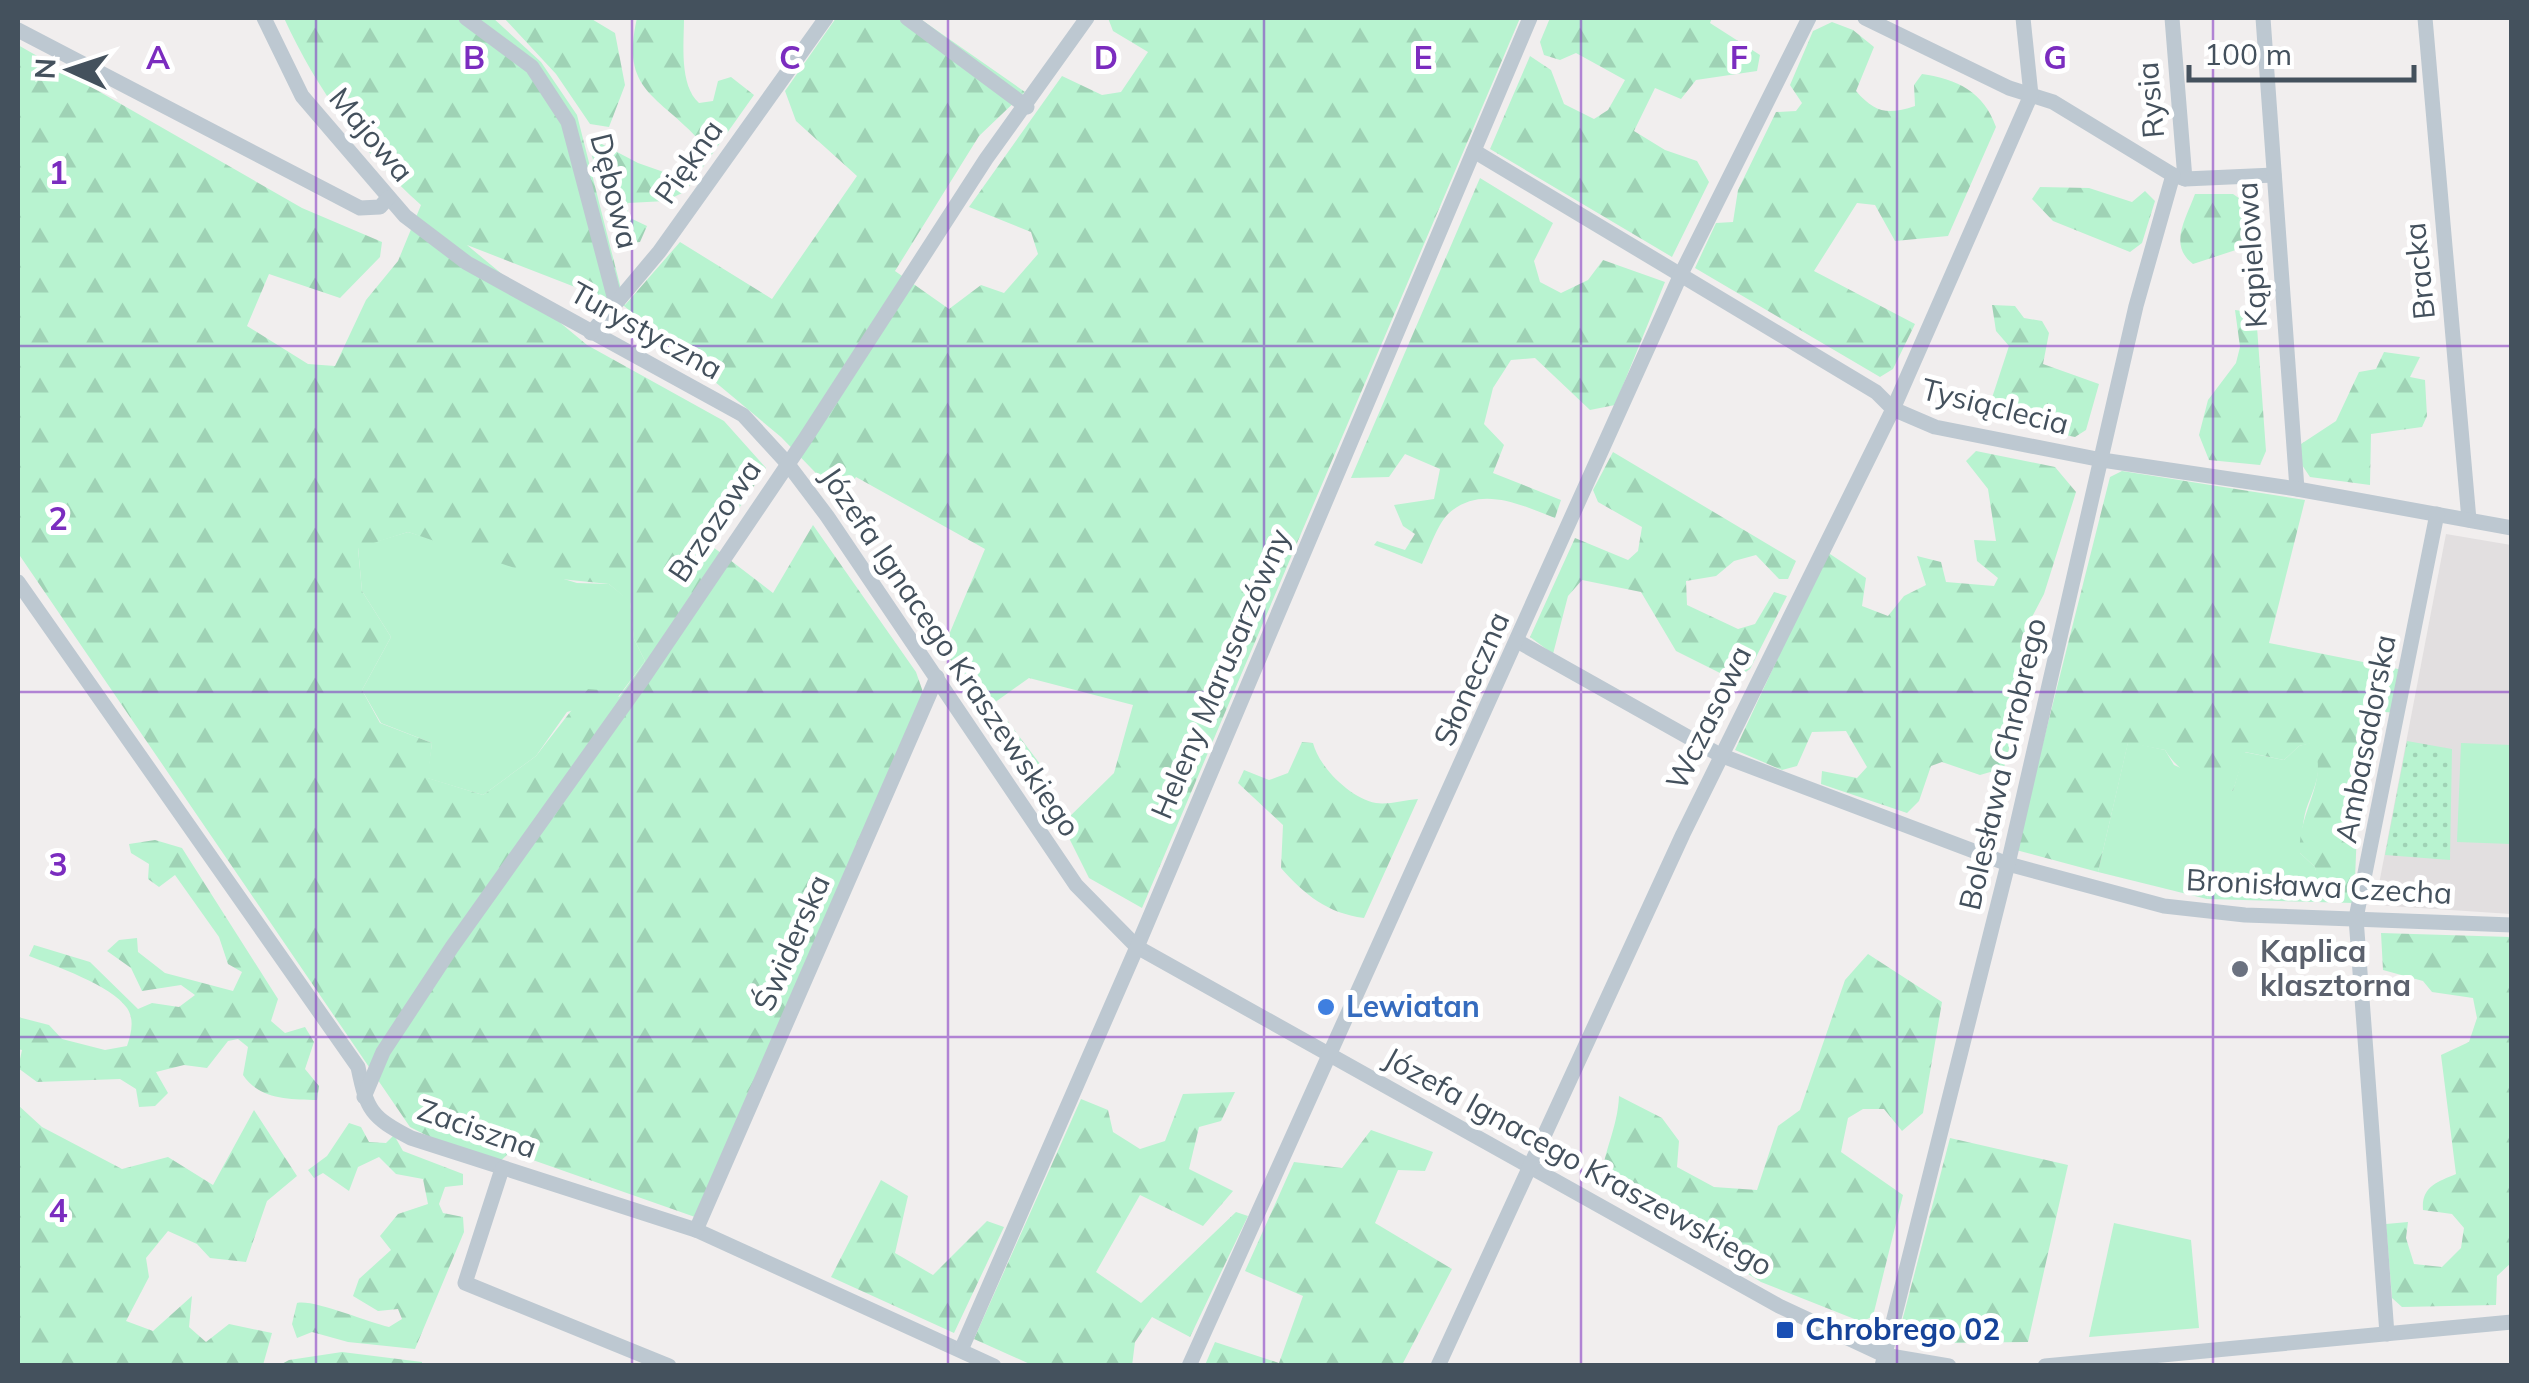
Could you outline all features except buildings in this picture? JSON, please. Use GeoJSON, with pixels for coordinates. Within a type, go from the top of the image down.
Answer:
{"type":"FeatureCollection","features":[{"type":"Feature","properties":{"kind":"street","name":"Majowa"},"geometry":{"type":"LineString","coordinates":[[264,18],[302,96],[388,198],[467,263]]}},
{"type":"Feature","properties":{"kind":"street","name":"Dębowa"},"geometry":{"type":"LineString","coordinates":[[466,18],[532,67],[568,122],[615,300]]}},
{"type":"Feature","properties":{"kind":"street","name":"Piękna"},"geometry":{"type":"LineString","coordinates":[[592,333],[615,300],[660,252],[826,18]]}},
{"type":"Feature","properties":{"kind":"street"},"geometry":{"type":"LineString","coordinates":[[907,18],[1026,107]]}},
{"type":"Feature","properties":{"kind":"street","name":"Brzozowa"},"geometry":{"type":"LineString","coordinates":[[364,1098],[384,1052],[787,463],[986,159],[1088,18]]}},
{"type":"Feature","properties":{"kind":"street","name":"Heleny Marusarzówny"},"geometry":{"type":"LineString","coordinates":[[961,1350],[1137,947],[1530,18]]}},
{"type":"Feature","properties":{"kind":"street","name":"Słoneczna"},"geometry":{"type":"LineString","coordinates":[[1190,1366],[1519,642],[1682,272],[1809,18]]}},
{"type":"Feature","properties":{"kind":"street"},"geometry":{"type":"LineString","coordinates":[[1865,18],[2031,96],[2053,102],[2179,177],[2274,175]]}},
{"type":"Feature","properties":{"kind":"street"},"geometry":{"type":"LineString","coordinates":[[2023,18],[2031,96]]}},
{"type":"Feature","properties":{"kind":"street","name":"Rysia"},"geometry":{"type":"LineString","coordinates":[[2172,18],[2179,177]]}},
{"type":"Feature","properties":{"kind":"street","name":"Kąpielowa"},"geometry":{"type":"LineString","coordinates":[[2263,18],[2297,489]]}},
{"type":"Feature","properties":{"kind":"street","name":"Bracka"},"geometry":{"type":"LineString","coordinates":[[2424,18],[2470,520]]}},
{"type":"Feature","properties":{"kind":"street"},"geometry":{"type":"LineString","coordinates":[[18,30],[360,208],[380,206],[388,198]]}},
{"type":"Feature","properties":{"kind":"street","name":"Wczasowa"},"geometry":{"type":"LineString","coordinates":[[1438,1366],[1720,755],[1893,409],[2031,96]]}},
{"type":"Feature","properties":{"kind":"street","name":"Tysiąclecia"},"geometry":{"type":"LineString","coordinates":[[1474,151],[1682,272],[1876,392],[1893,409],[1935,427],[2102,460],[2297,489],[2512,528]]}},
{"type":"Feature","properties":{"kind":"street","name":"Bolesława Chrobrego"},"geometry":{"type":"LineString","coordinates":[[1883,1360],[2008,864],[2136,306],[2179,177]]}},
{"type":"Feature","properties":{"kind":"street","name":"Turystyczna"},"geometry":{"type":"LineString","coordinates":[[467,263],[743,416],[787,463]]}},
{"type":"Feature","properties":{"kind":"street","name":"Józefa Ignacego Kraszewskiego"},"geometry":{"type":"LineString","coordinates":[[787,463],[938,677],[1076,885],[1137,947],[1883,1360],[1949,1366]]}},
{"type":"Feature","properties":{"kind":"street","name":"Ambasadorska"},"geometry":{"type":"LineString","coordinates":[[2387,1334],[2356,918],[2380,814],[2437,514]]}},
{"type":"Feature","properties":{"kind":"street"},"geometry":{"type":"LineString","coordinates":[[18,582],[358,1067],[364,1098]]}},
{"type":"Feature","properties":{"kind":"street","name":"Bronisława Czecha"},"geometry":{"type":"LineString","coordinates":[[1519,642],[1720,755],[2008,864],[2164,906],[2246,915],[2512,924]]}},
{"type":"Feature","properties":{"kind":"street","name":"Świderska"},"geometry":{"type":"LineString","coordinates":[[696,1230],[938,677]]}},
{"type":"Feature","properties":{"kind":"street","name":"Brzozowa"},"geometry":{"type":"LineString","coordinates":[[358,1067],[384,1052]]}},
{"type":"Feature","properties":{"kind":"street","name":"Zaciszna"},"geometry":{"type":"LineString","coordinates":[[364,1098],[368,1110],[410,1138],[696,1230],[994,1366]]}},
{"type":"Feature","properties":{"kind":"street"},"geometry":{"type":"LineString","coordinates":[[502,1169],[465,1282],[668,1366]]}},
{"type":"Feature","properties":{"kind":"street"},"geometry":{"type":"LineString","coordinates":[[2045,1366],[2512,1322]]}},
{"type":"Feature","properties":{"kind":"shaded area"},"geometry":{"type":"Polygon","coordinates":[[[2446,534],[2511,545],[2511,914],[2375,905],[2446,534]]]}},
{"type":"Feature","properties":{"kind":"green space"},"geometry":{"type":"Polygon","coordinates":[[[284,18],[493,18],[541,62],[577,115],[625,305],[680,242],[772,299],[857,176],[796,121],[785,91],[836,18],[919,18],[1025,92],[979,136],[895,271],[949,309],[981,285],[1004,293],[1038,254],[1031,232],[969,207],[1062,76],[1102,95],[1121,92],[1148,52],[1113,31],[1108,18],[1520,18],[1142,908],[1089,878],[1062,824],[1114,773],[1133,705],[1029,678],[994,703],[1040,764],[1033,775],[943,649],[985,549],[856,477],[841,499],[781,437],[624,306],[467,245],[587,345],[724,421],[766,468],[713,547],[773,593],[813,525],[916,672],[924,695],[695,1217],[510,1152],[492,1169],[410,1127],[18,553],[18,45],[302,208],[382,242],[380,257],[340,298],[269,274],[247,326],[308,364],[335,366],[366,300],[398,261],[421,205],[360,142],[297,45],[284,18]],[[408,532],[358,548],[362,591],[391,637],[362,690],[380,723],[432,743],[428,778],[483,795],[536,756],[588,689],[612,691],[619,697],[645,661],[634,639],[630,602],[609,584],[541,577],[408,532]]]}},
{"type":"Feature","properties":{"kind":"green space"},"geometry":{"type":"Polygon","coordinates":[[[504,18],[590,18],[615,33],[625,85],[609,127],[590,124],[556,74],[504,18]]]}},
{"type":"Feature","properties":{"kind":"green space"},"geometry":{"type":"Polygon","coordinates":[[[637,18],[684,18],[685,75],[699,103],[713,101],[718,81],[731,77],[754,95],[686,191],[666,201],[628,203],[628,217],[647,226],[640,242],[617,245],[592,156],[598,142],[638,163],[675,176],[701,142],[646,90],[638,77],[633,43],[637,18]]]}},
{"type":"Feature","properties":{"kind":"green space"},"geometry":{"type":"Polygon","coordinates":[[[1550,18],[1712,18],[1710,23],[1760,55],[1757,71],[1696,80],[1681,99],[1655,88],[1634,131],[1665,150],[1697,161],[1709,182],[1672,257],[1490,149],[1530,56],[1551,70],[1564,104],[1594,119],[1608,110],[1625,80],[1576,53],[1560,60],[1544,55],[1540,42],[1550,18]]]}},
{"type":"Feature","properties":{"kind":"green space"},"geometry":{"type":"Polygon","coordinates":[[[1832,22],[1853,30],[1874,47],[1856,91],[1869,104],[1889,111],[1915,106],[1914,85],[1922,74],[1935,76],[1977,96],[1996,127],[1948,236],[1895,241],[1875,205],[1857,203],[1814,271],[1915,324],[1893,369],[1880,377],[1695,268],[1716,223],[1733,222],[1738,190],[1776,112],[1796,111],[1802,103],[1790,85],[1813,31],[1832,22]]]}},
{"type":"Feature","properties":{"kind":"green space"},"geometry":{"type":"Polygon","coordinates":[[[1480,178],[1553,223],[1534,261],[1540,282],[1561,293],[1588,280],[1603,260],[1665,282],[1615,405],[1590,410],[1535,358],[1511,360],[1493,388],[1484,424],[1504,445],[1493,473],[1561,500],[1555,518],[1501,500],[1473,500],[1444,519],[1422,564],[1374,545],[1377,541],[1405,550],[1415,534],[1403,526],[1394,505],[1434,499],[1440,469],[1405,454],[1389,477],[1351,478],[1480,178]]]}},
{"type":"Feature","properties":{"kind":"green space"},"geometry":{"type":"Polygon","coordinates":[[[2040,187],[2089,188],[2132,202],[2145,191],[2155,201],[2142,243],[2130,252],[2053,221],[2032,199],[2040,187]]]}},
{"type":"Feature","properties":{"kind":"green space"},"geometry":{"type":"Polygon","coordinates":[[[2195,194],[2233,194],[2246,203],[2251,245],[2193,264],[2180,240],[2195,194]]]}},
{"type":"Feature","properties":{"kind":"green space"},"geometry":{"type":"Polygon","coordinates":[[[1992,305],[2015,306],[2024,318],[2042,321],[2049,333],[2043,364],[2099,384],[2086,430],[2075,437],[1997,421],[1988,410],[2009,346],[1996,331],[1992,305]]]}},
{"type":"Feature","properties":{"kind":"green space"},"geometry":{"type":"Polygon","coordinates":[[[2235,310],[2256,313],[2266,451],[2260,465],[2209,460],[2199,435],[2208,400],[2236,363],[2240,347],[2235,310]]]}},
{"type":"Feature","properties":{"kind":"green space"},"geometry":{"type":"Polygon","coordinates":[[[2384,352],[2420,357],[2410,377],[2425,380],[2427,416],[2422,427],[2371,434],[2370,485],[2310,477],[2300,462],[2301,444],[2336,421],[2359,372],[2376,369],[2384,352]]]}},
{"type":"Feature","properties":{"kind":"green space"},"geometry":{"type":"Polygon","coordinates":[[[1976,451],[2055,467],[2076,492],[2044,594],[2031,619],[2036,643],[2004,768],[1980,775],[1942,762],[1931,766],[1919,801],[1907,813],[1821,784],[1822,771],[1857,778],[1867,767],[1846,731],[1812,732],[1797,766],[1782,770],[1735,750],[1827,552],[1866,578],[1862,606],[1888,616],[1904,596],[1926,585],[1917,556],[1941,562],[1946,582],[1994,586],[1998,578],[1977,561],[1974,540],[1996,541],[1988,489],[1966,461],[1976,451]]]}},
{"type":"Feature","properties":{"kind":"green space"},"geometry":{"type":"Polygon","coordinates":[[[1613,452],[1796,561],[1788,579],[1779,579],[1756,555],[1734,561],[1716,576],[1686,581],[1687,605],[1738,629],[1755,624],[1774,592],[1787,596],[1750,669],[1734,680],[1676,651],[1641,592],[1582,580],[1568,596],[1553,654],[1530,637],[1575,538],[1628,560],[1638,551],[1642,527],[1598,502],[1593,490],[1613,452]]]}},
{"type":"Feature","properties":{"kind":"green space"},"geometry":{"type":"Polygon","coordinates":[[[2122,471],[2305,500],[2269,643],[2403,670],[2397,713],[2362,710],[2354,903],[2207,899],[2213,871],[2282,876],[2309,884],[2317,878],[2315,867],[2300,853],[2303,824],[2318,771],[2313,743],[2299,746],[2284,760],[2245,752],[2233,791],[2186,773],[2165,750],[2128,743],[2098,872],[2016,850],[2110,477],[2122,471]]]}},
{"type":"Feature","properties":{"kind":"green space"},"geometry":{"type":"Polygon","coordinates":[[[408,532],[577,583],[609,584],[630,601],[634,639],[645,661],[618,697],[567,712],[536,756],[483,795],[427,778],[432,743],[381,723],[362,690],[391,637],[362,591],[358,547],[408,532]]]}},
{"type":"Feature","properties":{"kind":"green space"},"geometry":{"type":"Polygon","coordinates":[[[2407,741],[2452,749],[2450,860],[2385,855],[2407,741]]]}},
{"type":"Feature","properties":{"kind":"green space"},"geometry":{"type":"Polygon","coordinates":[[[1302,742],[1313,743],[1337,780],[1366,800],[1386,803],[1418,799],[1364,918],[1328,907],[1290,878],[1281,868],[1283,825],[1238,783],[1244,770],[1269,780],[1288,773],[1302,742]]]}},
{"type":"Feature","properties":{"kind":"green space"},"geometry":{"type":"Polygon","coordinates":[[[2128,742],[2165,750],[2174,765],[2233,791],[2244,752],[2284,760],[2299,746],[2314,742],[2318,774],[2304,816],[2300,853],[2315,867],[2318,878],[2310,884],[2282,876],[2214,871],[2207,899],[2098,872],[2128,742]]]}},
{"type":"Feature","properties":{"kind":"green space"},"geometry":{"type":"Polygon","coordinates":[[[2461,743],[2511,745],[2511,844],[2457,842],[2461,743]]]}},
{"type":"Feature","properties":{"kind":"green space"},"geometry":{"type":"Polygon","coordinates":[[[155,840],[182,848],[278,999],[271,1021],[285,1033],[305,1027],[314,1042],[305,1069],[319,1086],[317,1100],[267,1094],[250,1083],[243,1075],[248,1047],[238,1039],[228,1041],[207,1068],[184,1065],[156,1072],[168,1093],[155,1106],[139,1107],[136,1089],[120,1079],[37,1082],[18,1068],[22,1050],[18,1049],[18,1017],[49,1025],[62,1039],[105,1050],[127,1046],[131,1032],[129,1013],[119,1000],[82,977],[29,956],[34,945],[90,962],[138,1009],[152,1003],[179,1007],[195,995],[181,985],[142,991],[131,968],[107,951],[119,940],[137,938],[138,952],[165,973],[233,991],[242,972],[228,964],[219,937],[175,875],[159,887],[148,879],[149,864],[131,853],[129,844],[155,840]]]}},
{"type":"Feature","properties":{"kind":"green space"},"geometry":{"type":"Polygon","coordinates":[[[2381,933],[2511,937],[2512,1262],[2497,1276],[2496,1305],[2402,1307],[2392,1298],[2386,1224],[2408,1222],[2406,1238],[2414,1264],[2442,1267],[2461,1248],[2464,1228],[2452,1214],[2423,1210],[2423,1202],[2432,1186],[2456,1174],[2441,1055],[2469,1042],[2477,1018],[2473,998],[2432,992],[2423,981],[2383,970],[2381,933]]]}},
{"type":"Feature","properties":{"kind":"green space"},"geometry":{"type":"Polygon","coordinates":[[[1868,954],[1942,1002],[1923,1113],[1902,1131],[1884,1109],[1863,1109],[1848,1118],[1841,1152],[1903,1195],[1873,1316],[1862,1322],[1761,1282],[1601,1182],[1619,1096],[1662,1118],[1679,1141],[1677,1167],[1714,1187],[1757,1190],[1778,1126],[1800,1110],[1845,980],[1868,954]]]}},
{"type":"Feature","properties":{"kind":"green space"},"geometry":{"type":"Polygon","coordinates":[[[1235,1092],[1221,1121],[1199,1127],[1189,1169],[1233,1191],[1203,1226],[1140,1195],[1096,1272],[1141,1303],[1236,1212],[1248,1216],[1190,1337],[1152,1317],[1135,1342],[1132,1366],[1032,1365],[974,1339],[1081,1099],[1108,1110],[1113,1132],[1140,1149],[1165,1141],[1183,1094],[1235,1092]]]}},
{"type":"Feature","properties":{"kind":"green space"},"geometry":{"type":"Polygon","coordinates":[[[18,1105],[42,1127],[122,1169],[168,1157],[213,1185],[254,1110],[297,1176],[267,1201],[246,1262],[210,1258],[197,1244],[168,1231],[146,1258],[149,1277],[126,1321],[153,1331],[192,1296],[189,1327],[206,1342],[229,1324],[272,1333],[263,1365],[18,1365],[18,1105]]]}},
{"type":"Feature","properties":{"kind":"green space"},"geometry":{"type":"Polygon","coordinates":[[[349,1123],[361,1127],[369,1142],[386,1143],[394,1135],[403,1151],[463,1174],[463,1185],[445,1187],[439,1204],[443,1213],[463,1217],[464,1232],[415,1349],[348,1342],[312,1332],[297,1338],[292,1324],[297,1303],[389,1327],[402,1319],[398,1309],[378,1311],[353,1296],[359,1279],[391,1250],[380,1236],[398,1214],[428,1204],[423,1179],[396,1174],[379,1157],[358,1167],[349,1191],[323,1173],[314,1178],[308,1170],[327,1156],[349,1123]]]}},
{"type":"Feature","properties":{"kind":"green space"},"geometry":{"type":"Polygon","coordinates":[[[1371,1130],[1433,1152],[1425,1171],[1398,1170],[1375,1223],[1452,1269],[1402,1365],[1205,1365],[1215,1342],[1279,1363],[1303,1296],[1245,1271],[1294,1162],[1342,1168],[1371,1130]]]}},
{"type":"Feature","properties":{"kind":"green space"},"geometry":{"type":"Polygon","coordinates":[[[1950,1138],[2068,1165],[2028,1342],[1942,1343],[1900,1329],[1950,1138]]]}},
{"type":"Feature","properties":{"kind":"green space"},"geometry":{"type":"Polygon","coordinates":[[[881,1180],[908,1196],[895,1253],[933,1275],[987,1221],[1004,1227],[954,1333],[831,1277],[881,1180]]]}},
{"type":"Feature","properties":{"kind":"green space"},"geometry":{"type":"Polygon","coordinates":[[[2114,1223],[2191,1240],[2199,1328],[2089,1337],[2114,1223]]]}},
{"type":"Feature","properties":{"kind":"green space"},"geometry":{"type":"Polygon","coordinates":[[[342,1352],[422,1365],[280,1365],[289,1360],[342,1352]]]}},
{"type":"Feature","properties":{"kind":"place","name":"Kaplica klasztorna"},"geometry":{"type":"Point","coordinates":[2240,969]}},
{"type":"Feature","properties":{"kind":"place","name":"Lewiatan"},"geometry":{"type":"Point","coordinates":[1326,1007]}},
{"type":"Feature","properties":{"kind":"place","name":"Chrobrego 02"},"geometry":{"type":"Point","coordinates":[1785,1330]}}]}
